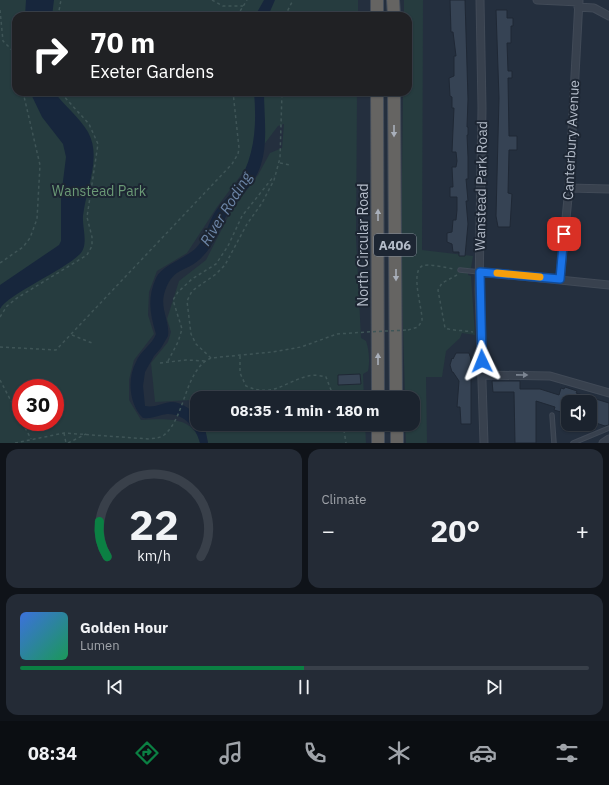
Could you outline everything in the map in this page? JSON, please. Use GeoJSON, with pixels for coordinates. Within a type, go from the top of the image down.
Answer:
{"type":"FeatureCollection","features":[{"type":"Feature","properties":{"kind":"highway"},"geometry":{"type":"LineString","coordinates":[[377,0],[377,12]]}},
{"type":"Feature","properties":{"kind":"highway"},"geometry":{"type":"LineString","coordinates":[[394,0],[394,12]]}},
{"type":"Feature","properties":{"kind":"highway","name":"North Circular Road"},"geometry":{"type":"LineString","coordinates":[[377,96],[378,391]]}},
{"type":"Feature","properties":{"kind":"highway","name":"A406"},"geometry":{"type":"LineString","coordinates":[[394,96],[396,391]]}},
{"type":"Feature","properties":{"kind":"highway"},"geometry":{"type":"LineString","coordinates":[[378,431],[378,443]]}},
{"type":"Feature","properties":{"kind":"highway"},"geometry":{"type":"LineString","coordinates":[[397,431],[397,443]]}},
{"type":"Feature","properties":{"kind":"street","name":"Wanstead Park Road"},"geometry":{"type":"LineString","coordinates":[[480,0],[482,116],[480,272],[484,443]]}},
{"type":"Feature","properties":{"kind":"street"},"geometry":{"type":"LineString","coordinates":[[537,0],[579,3],[594,8],[609,16]]}},
{"type":"Feature","properties":{"kind":"street","name":"Canterbury Avenue"},"geometry":{"type":"LineString","coordinates":[[560,279],[569,188],[579,3]]}},
{"type":"Feature","properties":{"kind":"street"},"geometry":{"type":"LineString","coordinates":[[569,188],[609,189]]}},
{"type":"Feature","properties":{"kind":"street"},"geometry":{"type":"LineString","coordinates":[[480,272],[609,284]]}},
{"type":"Feature","properties":{"kind":"street"},"geometry":{"type":"LineString","coordinates":[[482,375],[550,376],[609,393]]}},
{"type":"Feature","properties":{"kind":"street"},"geometry":{"type":"LineString","coordinates":[[603,443],[609,440]]}},
{"type":"Feature","properties":{"kind":"lane"},"geometry":{"type":"LineString","coordinates":[[460,270],[480,272]]}},
{"type":"Feature","properties":{"kind":"lane"},"geometry":{"type":"LineString","coordinates":[[552,415],[554,443]]}},
{"type":"Feature","properties":{"kind":"lane"},"geometry":{"type":"LineString","coordinates":[[573,443],[609,428]]}},
{"type":"Feature","properties":{"kind":"path"},"geometry":{"type":"LineString","coordinates":[[59,12],[61,0]]}},
{"type":"Feature","properties":{"kind":"path"},"geometry":{"type":"LineString","coordinates":[[212,0],[223,6],[243,6]]}},
{"type":"Feature","properties":{"kind":"path"},"geometry":{"type":"LineString","coordinates":[[239,12],[247,0]]}},
{"type":"Feature","properties":{"kind":"path"},"geometry":{"type":"LineString","coordinates":[[287,12],[293,0]]}},
{"type":"Feature","properties":{"kind":"path"},"geometry":{"type":"LineString","coordinates":[[0,10],[3,41],[12,50]]}},
{"type":"Feature","properties":{"kind":"path"},"geometry":{"type":"LineString","coordinates":[[0,263],[23,247],[30,238],[37,219],[40,165],[24,96]]}},
{"type":"Feature","properties":{"kind":"path"},"geometry":{"type":"LineString","coordinates":[[0,317],[7,306],[17,298],[87,255],[92,246],[92,237],[87,217],[98,144],[89,124],[64,96]]}},
{"type":"Feature","properties":{"kind":"path"},"geometry":{"type":"LineString","coordinates":[[0,347],[56,350],[232,164],[238,154],[239,148],[233,96]]}},
{"type":"Feature","properties":{"kind":"path"},"geometry":{"type":"LineString","coordinates":[[211,358],[196,344],[191,334],[187,301],[189,295],[225,265],[247,224],[262,203],[277,173],[280,162],[282,96]]}},
{"type":"Feature","properties":{"kind":"path"},"geometry":{"type":"LineString","coordinates":[[280,162],[290,165]]}},
{"type":"Feature","properties":{"kind":"path"},"geometry":{"type":"LineString","coordinates":[[168,362],[178,342],[182,329],[173,300],[175,296],[192,279],[216,264],[228,246],[242,216],[277,173]]}},
{"type":"Feature","properties":{"kind":"path"},"geometry":{"type":"LineString","coordinates":[[15,443],[64,433],[150,439],[164,435],[171,427],[196,373],[205,361],[211,358],[240,356],[301,347],[337,334],[408,330],[418,327],[422,322],[422,309],[417,286],[420,268],[427,266],[460,270]]}},
{"type":"Feature","properties":{"kind":"path"},"geometry":{"type":"LineString","coordinates":[[451,277],[442,282],[438,290],[444,328],[481,333]]}},
{"type":"Feature","properties":{"kind":"path"},"geometry":{"type":"LineString","coordinates":[[72,334],[92,343]]}},
{"type":"Feature","properties":{"kind":"path"},"geometry":{"type":"LineString","coordinates":[[240,356],[240,373],[246,386],[256,391],[274,389],[308,376],[326,377],[331,391]]}},
{"type":"Feature","properties":{"kind":"path"},"geometry":{"type":"LineString","coordinates":[[160,363],[186,360],[205,361]]}},
{"type":"Feature","properties":{"kind":"path"},"geometry":{"type":"LineString","coordinates":[[0,380],[31,439]]}},
{"type":"Feature","properties":{"kind":"path"},"geometry":{"type":"LineString","coordinates":[[344,431],[346,443]]}},
{"type":"Feature","properties":{"kind":"path"},"geometry":{"type":"LineString","coordinates":[[64,433],[67,443],[86,434]]}},
{"type":"Feature","properties":{"kind":"green space","name":"Wanstead Park"},"geometry":{"type":"Polygon","coordinates":[[[0,0],[358,0],[358,12],[12,12],[12,96],[357,96],[356,238],[361,338],[366,341],[369,356],[368,371],[363,374],[364,391],[190,391],[190,400],[155,402],[151,363],[168,342],[171,332],[167,319],[179,281],[206,260],[231,211],[258,175],[270,153],[282,148],[284,124],[278,126],[217,207],[187,253],[157,271],[149,292],[148,315],[154,334],[134,360],[129,380],[129,400],[141,420],[168,419],[184,423],[190,426],[190,431],[194,431],[200,443],[0,443],[0,0]]]}},
{"type":"Feature","properties":{"kind":"green space"},"geometry":{"type":"Polygon","coordinates":[[[404,0],[423,0],[422,250],[473,256],[471,268],[468,268],[468,275],[471,276],[475,335],[462,333],[460,338],[446,351],[442,377],[426,377],[427,443],[406,443],[405,431],[420,431],[420,391],[405,391],[401,255],[403,96],[412,96],[412,12],[404,12],[404,0]]]}},
{"type":"Feature","properties":{"kind":"green space"},"geometry":{"type":"Polygon","coordinates":[[[205,431],[365,431],[366,443],[208,443],[205,431]]]}},
{"type":"Feature","properties":{"kind":"water"},"geometry":{"type":"Polygon","coordinates":[[[26,0],[54,0],[52,12],[25,12],[26,0]]]}},
{"type":"Feature","properties":{"kind":"water"},"geometry":{"type":"Polygon","coordinates":[[[264,0],[275,0],[270,12],[257,12],[264,0]]]}},
{"type":"Feature","properties":{"kind":"water"},"geometry":{"type":"Polygon","coordinates":[[[32,96],[57,96],[76,116],[88,132],[92,142],[94,152],[92,173],[83,216],[84,246],[80,254],[72,261],[13,296],[0,309],[0,285],[59,245],[61,241],[61,197],[66,157],[63,144],[42,117],[32,96]]]}},
{"type":"Feature","properties":{"kind":"water","name":"River Roding"},"geometry":{"type":"Polygon","coordinates":[[[254,96],[264,96],[265,136],[263,158],[260,168],[255,178],[229,211],[207,251],[192,265],[177,273],[169,283],[163,297],[168,325],[168,336],[145,372],[143,386],[145,406],[174,402],[181,404],[190,409],[190,424],[179,416],[173,414],[143,418],[138,412],[132,399],[131,376],[138,358],[156,334],[150,306],[153,285],[156,278],[163,270],[195,249],[204,236],[215,212],[242,177],[251,154],[255,130],[254,96]]]}},
{"type":"Feature","properties":{"kind":"water"},"geometry":{"type":"Polygon","coordinates":[[[205,431],[208,443],[200,443],[196,432],[205,431]]]}},
{"type":"Feature","properties":{"kind":"building"},"geometry":{"type":"Polygon","coordinates":[[[450,0],[465,0],[468,99],[468,179],[466,179],[468,201],[466,201],[468,224],[465,256],[459,256],[459,252],[453,252],[452,244],[447,242],[447,233],[452,232],[453,220],[456,220],[457,210],[457,197],[450,197],[450,187],[453,187],[452,167],[456,167],[457,161],[456,152],[452,152],[454,108],[452,108],[452,97],[450,96],[449,78],[454,76],[454,56],[456,56],[453,32],[451,32],[450,0]]]}},
{"type":"Feature","properties":{"kind":"building"},"geometry":{"type":"Polygon","coordinates":[[[496,10],[507,10],[507,18],[513,18],[513,26],[511,26],[511,43],[507,43],[508,71],[512,71],[512,78],[508,78],[509,136],[517,136],[517,150],[509,150],[508,193],[512,194],[510,227],[498,227],[496,216],[499,98],[496,10]]]}},
{"type":"Feature","properties":{"kind":"building"},"geometry":{"type":"Polygon","coordinates":[[[456,353],[469,353],[471,359],[471,424],[461,424],[460,407],[457,407],[459,381],[452,372],[450,365],[452,358],[453,359],[456,353]]]}},
{"type":"Feature","properties":{"kind":"building"},"geometry":{"type":"Polygon","coordinates":[[[360,374],[361,384],[338,385],[338,375],[360,374]]]}},
{"type":"Feature","properties":{"kind":"building"},"geometry":{"type":"Polygon","coordinates":[[[492,381],[520,381],[520,389],[540,389],[559,395],[561,388],[564,389],[565,387],[577,391],[576,393],[583,395],[561,395],[561,412],[554,410],[555,407],[536,401],[536,443],[515,443],[514,392],[493,392],[492,381]]]}},
{"type":"Feature","properties":{"kind":"building"},"geometry":{"type":"Polygon","coordinates":[[[597,399],[609,403],[609,425],[605,426],[597,423],[597,399]]]}},
{"type":"Feature","properties":{"kind":"slow traffic"},"geometry":{"type":"LineString","coordinates":[[497,273],[540,277]]}},
{"type":"Feature","properties":{"kind":"route"},"geometry":{"type":"LineString","coordinates":[[482,361],[479,289],[480,272],[560,279],[564,234]]}}]}
